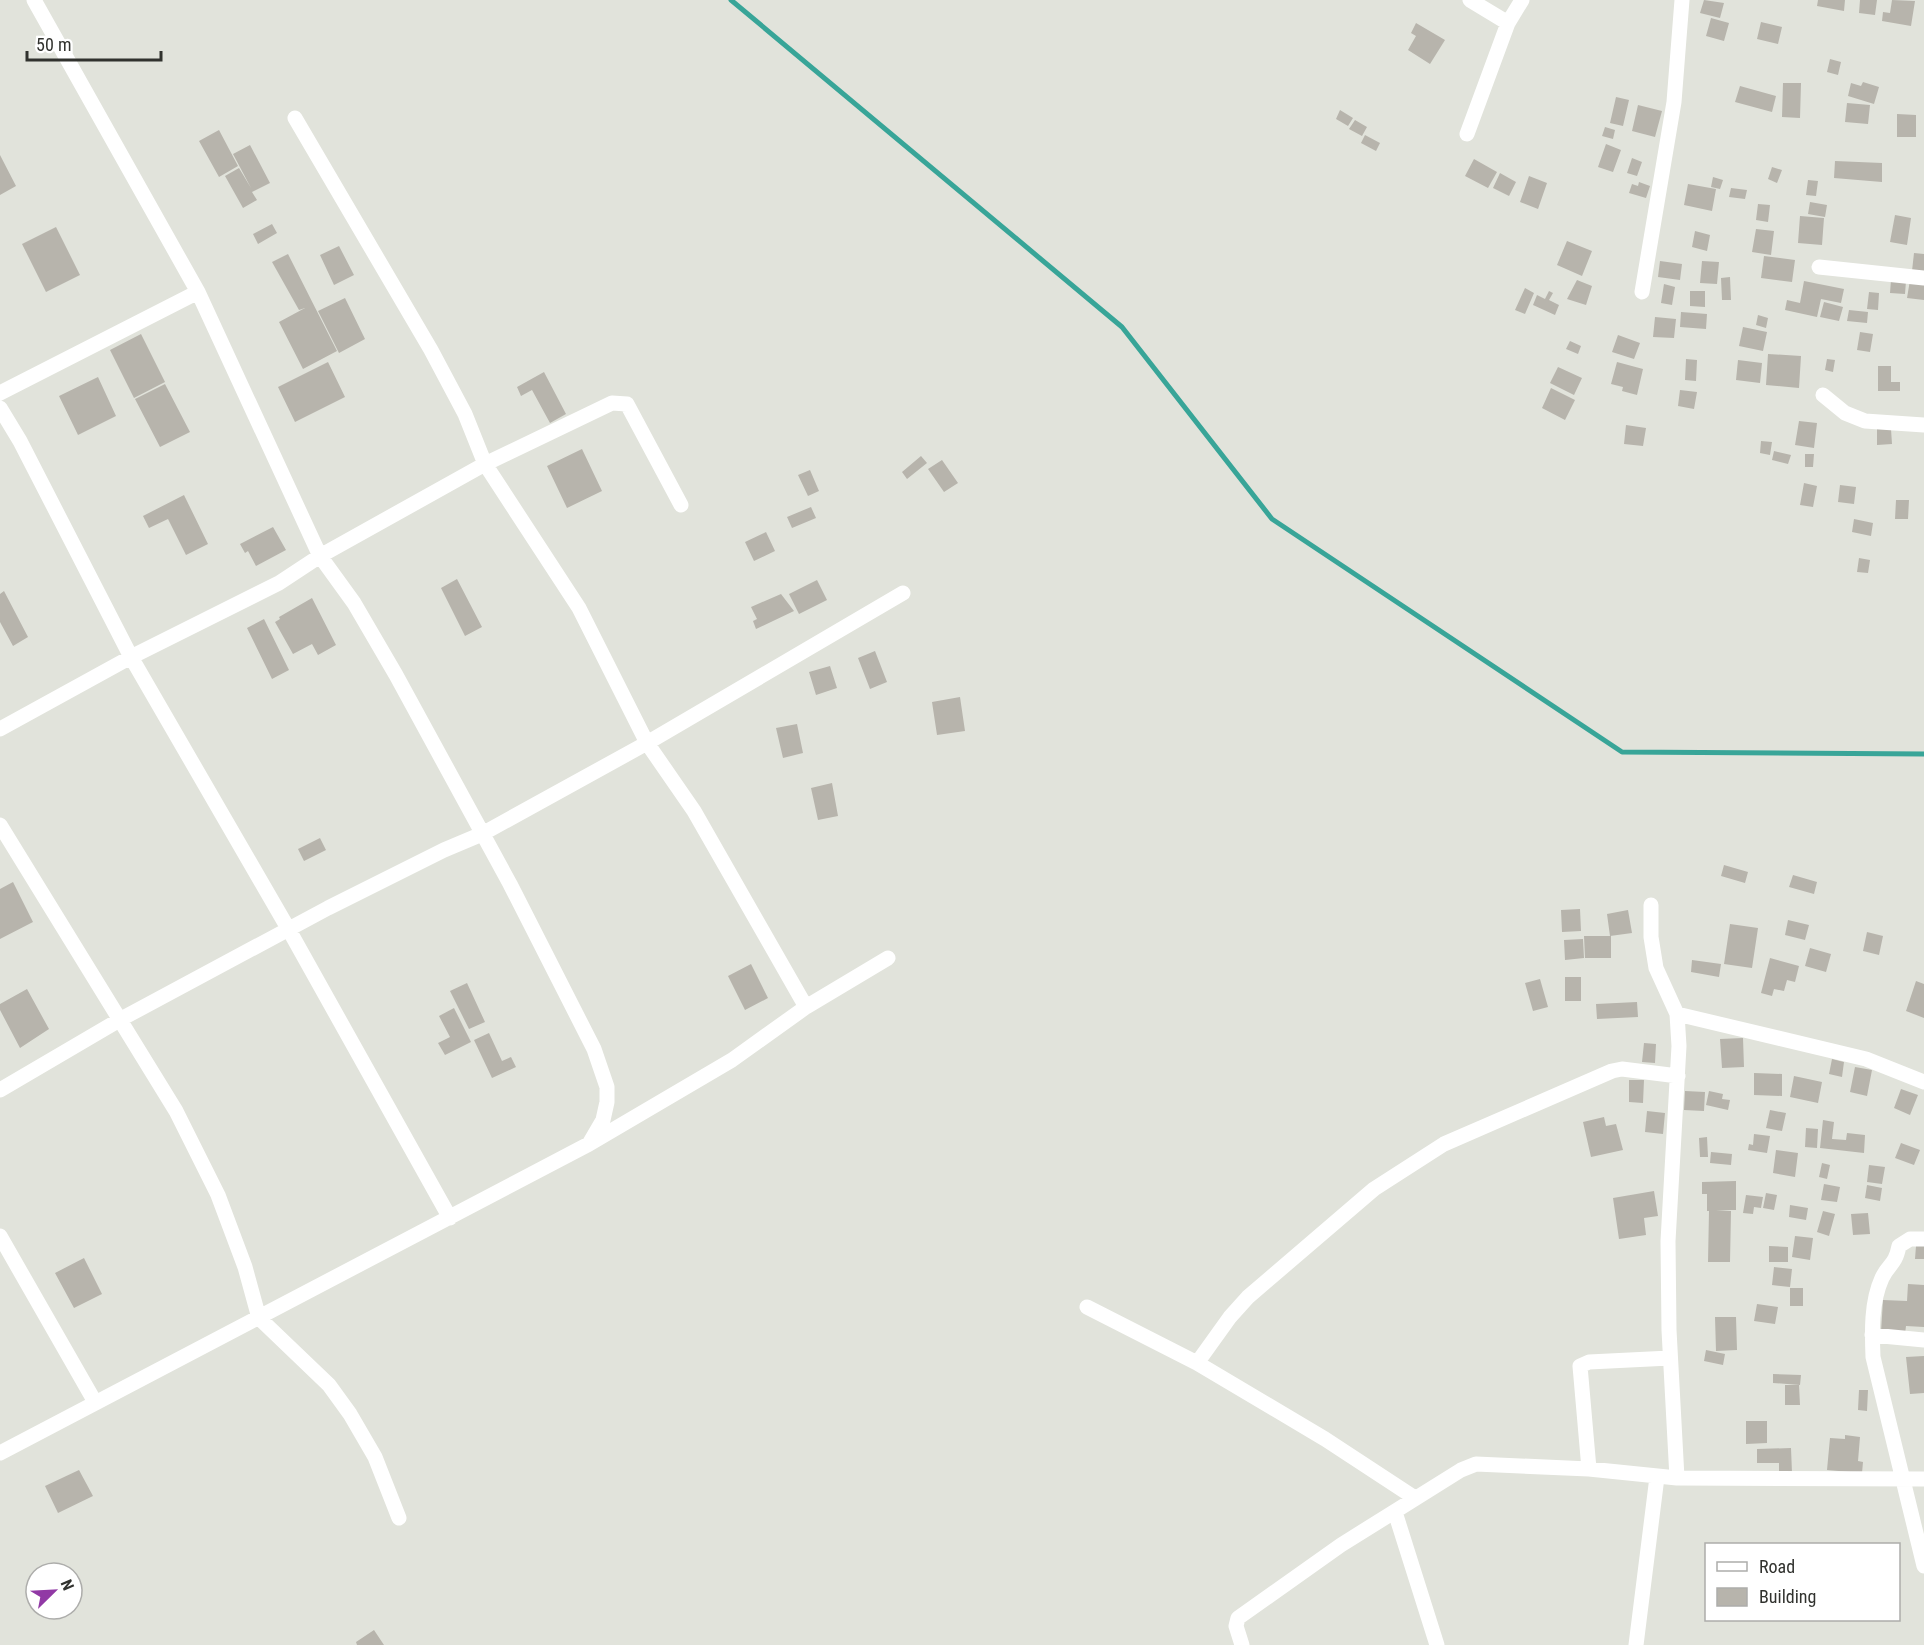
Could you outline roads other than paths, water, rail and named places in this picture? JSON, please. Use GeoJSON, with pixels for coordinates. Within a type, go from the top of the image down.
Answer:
{"type":"FeatureCollection","features":[{"type":"Feature","properties":{"kind":"street"},"geometry":{"type":"LineString","coordinates":[[34,0],[198,292],[320,556],[354,603],[482,834],[603,1072],[607,1086],[607,1102],[603,1120],[589,1144]]}},
{"type":"Feature","properties":{"kind":"street"},"geometry":{"type":"LineString","coordinates":[[1470,0],[1508,23]]}},
{"type":"Feature","properties":{"kind":"street"},"geometry":{"type":"LineString","coordinates":[[1467,134],[1508,23],[1522,0]]}},
{"type":"Feature","properties":{"kind":"street"},"geometry":{"type":"LineString","coordinates":[[1642,292],[1674,102],[1682,0]]}},
{"type":"Feature","properties":{"kind":"street"},"geometry":{"type":"LineString","coordinates":[[295,118],[431,350],[465,414],[485,464],[579,608],[647,743],[694,811],[806,1007]]}},
{"type":"Feature","properties":{"kind":"street"},"geometry":{"type":"LineString","coordinates":[[1819,267],[1924,278]]}},
{"type":"Feature","properties":{"kind":"street"},"geometry":{"type":"LineString","coordinates":[[0,393],[198,292]]}},
{"type":"Feature","properties":{"kind":"street"},"geometry":{"type":"LineString","coordinates":[[1823,394],[1845,413],[1865,421],[1924,425]]}},
{"type":"Feature","properties":{"kind":"street"},"geometry":{"type":"LineString","coordinates":[[0,729],[131,657],[279,583],[320,556],[485,464],[612,403],[627,404],[681,505]]}},
{"type":"Feature","properties":{"kind":"street"},"geometry":{"type":"LineString","coordinates":[[0,408],[20,441],[131,657],[289,930],[450,1218]]}},
{"type":"Feature","properties":{"kind":"street"},"geometry":{"type":"LineString","coordinates":[[0,1090],[121,1019],[444,850],[482,834],[647,743],[903,593]]}},
{"type":"Feature","properties":{"kind":"street"},"geometry":{"type":"LineString","coordinates":[[0,825],[177,1111],[218,1195],[245,1268],[260,1318],[329,1386],[350,1414],[375,1457],[399,1518]]}},
{"type":"Feature","properties":{"kind":"street"},"geometry":{"type":"LineString","coordinates":[[1651,905],[1651,937],[1656,968],[1677,1014],[1678,1076],[1668,1241],[1670,1358],[1677,1478]]}},
{"type":"Feature","properties":{"kind":"street"},"geometry":{"type":"LineString","coordinates":[[0,1454],[589,1144],[732,1060],[806,1007],[888,958]]}},
{"type":"Feature","properties":{"kind":"street"},"geometry":{"type":"LineString","coordinates":[[1677,1014],[1866,1059],[1924,1082]]}},
{"type":"Feature","properties":{"kind":"street"},"geometry":{"type":"LineString","coordinates":[[1197,1363],[1230,1317],[1268,1278],[1374,1189],[1444,1144],[1612,1071],[1622,1069],[1678,1076]]}},
{"type":"Feature","properties":{"kind":"street"},"geometry":{"type":"LineString","coordinates":[[0,1236],[95,1402]]}},
{"type":"Feature","properties":{"kind":"street"},"geometry":{"type":"LineString","coordinates":[[1924,1239],[1910,1239],[1899,1246],[1893,1266],[1881,1280],[1875,1302],[1872,1335],[1873,1358],[1924,1566]]}},
{"type":"Feature","properties":{"kind":"street"},"geometry":{"type":"LineString","coordinates":[[1088,1307],[1197,1363],[1326,1439],[1415,1498]]}},
{"type":"Feature","properties":{"kind":"street"},"geometry":{"type":"LineString","coordinates":[[1872,1335],[1924,1340]]}},
{"type":"Feature","properties":{"kind":"street"},"geometry":{"type":"LineString","coordinates":[[1588,1469],[1580,1366],[1589,1362],[1670,1358]]}},
{"type":"Feature","properties":{"kind":"street"},"geometry":{"type":"LineString","coordinates":[[1242,1645],[1236,1626],[1238,1618],[1283,1584],[1415,1498],[1461,1470],[1476,1464],[1588,1469],[1677,1478],[1924,1479]]}},
{"type":"Feature","properties":{"kind":"street"},"geometry":{"type":"LineString","coordinates":[[1636,1645],[1657,1477]]}},
{"type":"Feature","properties":{"kind":"street"},"geometry":{"type":"LineString","coordinates":[[1395,1512],[1432,1643]]}},
{"type":"Feature","properties":{"kind":"waterway"},"geometry":{"type":"LineString","coordinates":[[731,0],[1122,327],[1272,519],[1622,752],[1924,754]]}}]}
